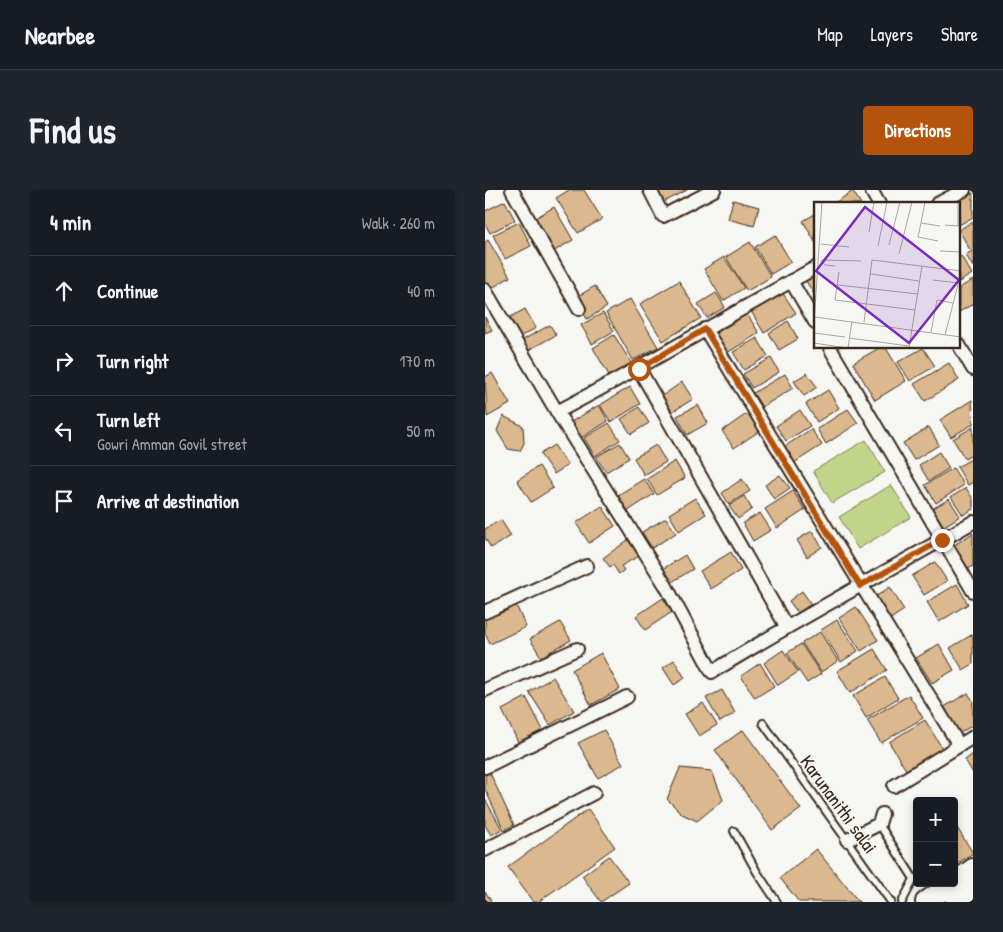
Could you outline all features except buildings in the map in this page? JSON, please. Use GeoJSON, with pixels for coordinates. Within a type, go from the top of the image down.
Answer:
{"type":"FeatureCollection","features":[{"type":"Feature","properties":{"kind":"main road"},"geometry":{"type":"LineString","coordinates":[[958,880],[973,870]]}},
{"type":"Feature","properties":{"kind":"main road"},"geometry":{"type":"LineString","coordinates":[[926,902],[948,887]]}},
{"type":"Feature","properties":{"kind":"main road"},"geometry":{"type":"LineString","coordinates":[[957,902],[973,890]]}},
{"type":"Feature","properties":{"kind":"street"},"geometry":{"type":"LineString","coordinates":[[512,190],[579,309]]}},
{"type":"Feature","properties":{"kind":"street"},"geometry":{"type":"LineString","coordinates":[[650,190],[663,216],[714,190]]}},
{"type":"Feature","properties":{"kind":"street"},"geometry":{"type":"LineString","coordinates":[[871,190],[878,202]]}},
{"type":"Feature","properties":{"kind":"street"},"geometry":{"type":"LineString","coordinates":[[941,202],[964,190]]}},
{"type":"Feature","properties":{"kind":"street"},"geometry":{"type":"LineString","coordinates":[[557,412],[639,369],[705,329],[814,269]]}},
{"type":"Feature","properties":{"kind":"street"},"geometry":{"type":"LineString","coordinates":[[791,281],[814,320]]}},
{"type":"Feature","properties":{"kind":"street"},"geometry":{"type":"LineString","coordinates":[[485,290],[557,412],[666,586],[712,672],[786,626],[973,522]]}},
{"type":"Feature","properties":{"kind":"street"},"geometry":{"type":"LineString","coordinates":[[705,329],[860,586],[959,745]]}},
{"type":"Feature","properties":{"kind":"street"},"geometry":{"type":"LineString","coordinates":[[961,348],[973,369]]}},
{"type":"Feature","properties":{"kind":"street"},"geometry":{"type":"LineString","coordinates":[[831,349],[973,591]]}},
{"type":"Feature","properties":{"kind":"street"},"geometry":{"type":"LineString","coordinates":[[639,369],[786,626]]}},
{"type":"Feature","properties":{"kind":"street"},"geometry":{"type":"LineString","coordinates":[[485,612],[587,566]]}},
{"type":"Feature","properties":{"kind":"street"},"geometry":{"type":"LineString","coordinates":[[485,690],[577,649]]}},
{"type":"Feature","properties":{"kind":"street"},"geometry":{"type":"LineString","coordinates":[[485,767],[627,698]]}},
{"type":"Feature","properties":{"kind":"street"},"geometry":{"type":"LineString","coordinates":[[894,786],[973,737]]}},
{"type":"Feature","properties":{"kind":"street"},"geometry":{"type":"LineString","coordinates":[[485,850],[594,793]]}},
{"type":"Feature","properties":{"kind":"street"},"geometry":{"type":"LineString","coordinates":[[847,840],[881,819]]}},
{"type":"Feature","properties":{"kind":"lane","name":"Karunanithi salai"},"geometry":{"type":"LineString","coordinates":[[763,723],[891,902]]}},
{"type":"Feature","properties":{"kind":"lane"},"geometry":{"type":"LineString","coordinates":[[881,819],[914,879],[902,902]]}},
{"type":"Feature","properties":{"kind":"lane"},"geometry":{"type":"LineString","coordinates":[[734,831],[757,872],[777,902]]}},
{"type":"Feature","properties":{"kind":"green space"},"geometry":{"type":"Polygon","coordinates":[[[866,440],[885,472],[832,503],[813,471],[866,440]]]}},
{"type":"Feature","properties":{"kind":"green space"},"geometry":{"type":"Polygon","coordinates":[[[891,485],[911,517],[858,549],[839,517],[891,485]]]}},
{"type":"Feature","properties":{"kind":"route"},"geometry":{"type":"LineString","coordinates":[[639,369],[705,329],[860,586],[942,540]]}}]}
